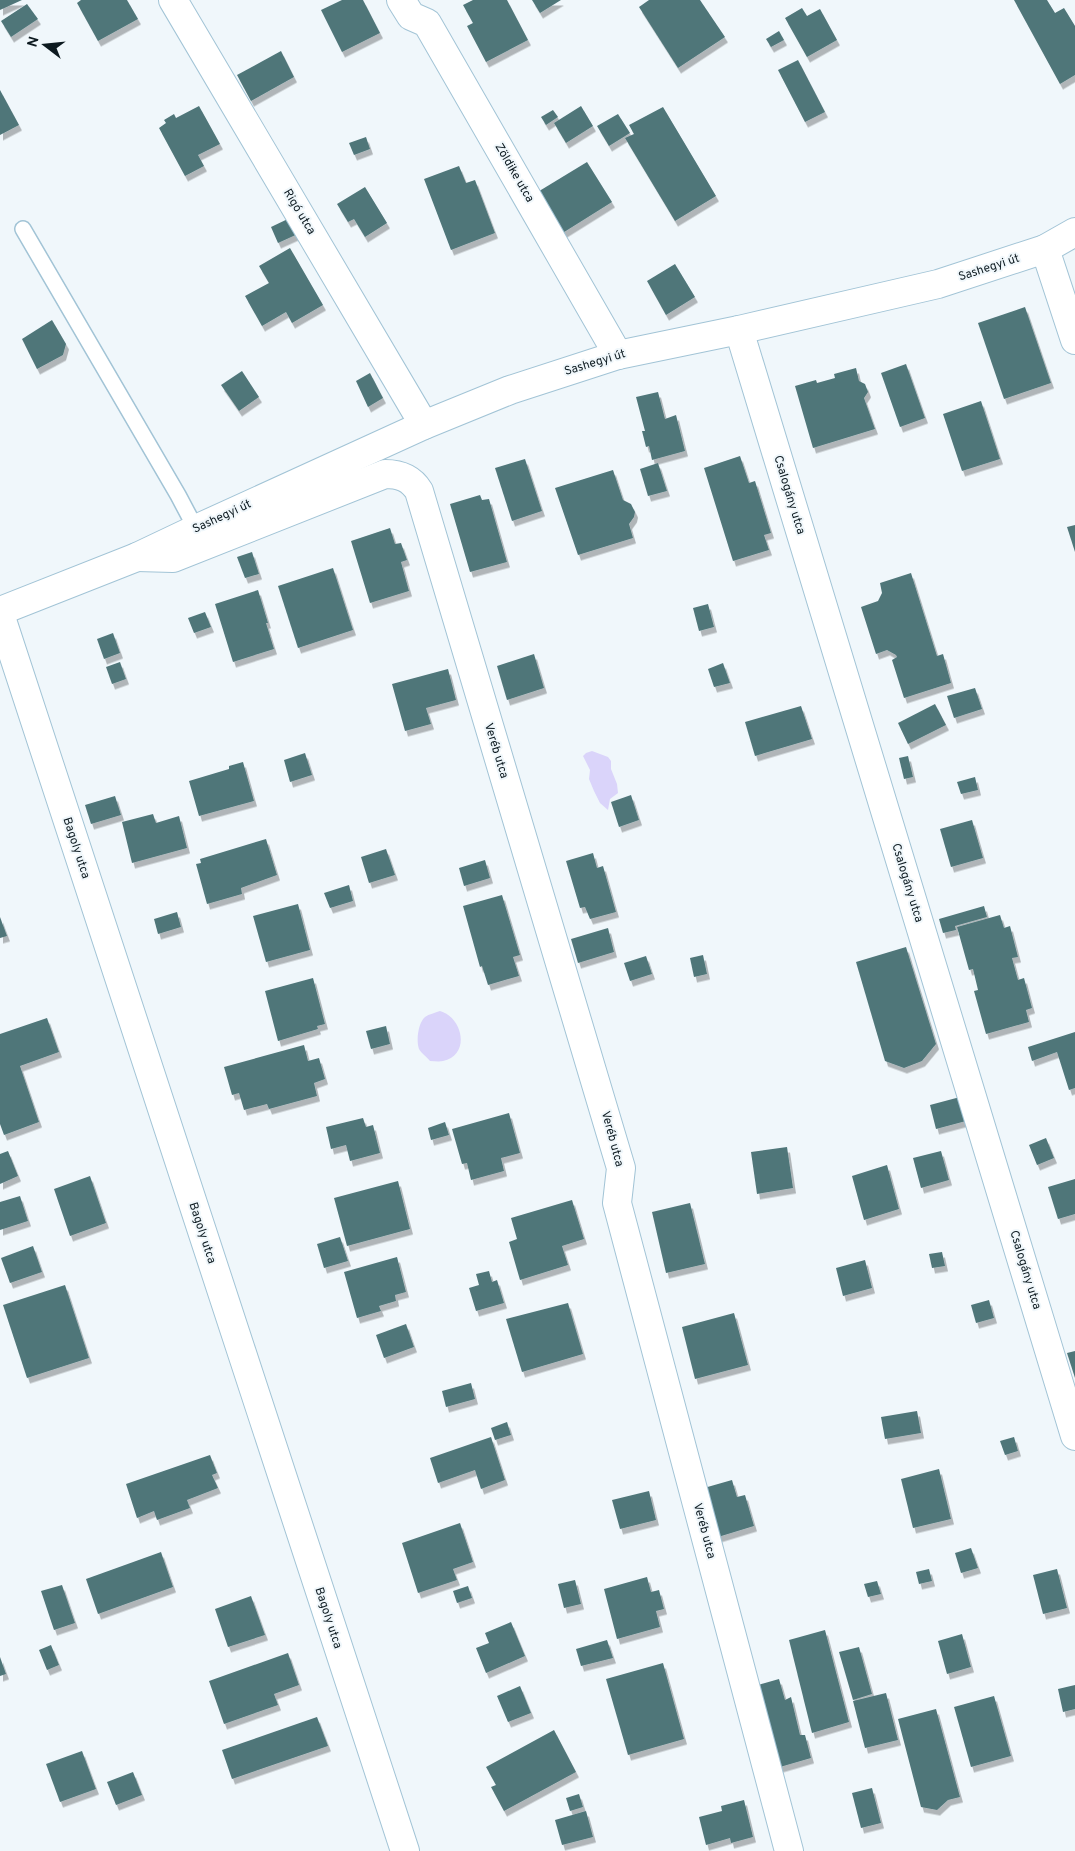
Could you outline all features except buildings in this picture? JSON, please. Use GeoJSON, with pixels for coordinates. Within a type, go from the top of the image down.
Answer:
{"type":"FeatureCollection","features":[{"type":"Feature","properties":{"kind":"street","name":"Rigó utca"},"geometry":{"type":"LineString","coordinates":[[173,0],[424,425]]}},
{"type":"Feature","properties":{"kind":"street","name":"Zöldike utca"},"geometry":{"type":"LineString","coordinates":[[401,0],[410,16],[427,23],[618,355]]}},
{"type":"Feature","properties":{"kind":"street","name":"Sashegyi út"},"geometry":{"type":"LineString","coordinates":[[0,610],[137,557],[424,425],[510,390],[618,355],[739,330],[938,284],[1045,249],[1075,232]]}},
{"type":"Feature","properties":{"kind":"street"},"geometry":{"type":"LineString","coordinates":[[1045,249],[1075,340]]}},
{"type":"Feature","properties":{"kind":"street","name":"Csalogány utca"},"geometry":{"type":"LineString","coordinates":[[739,330],[1075,1436]]}},
{"type":"Feature","properties":{"kind":"street","name":"Sashegyi út"},"geometry":{"type":"LineString","coordinates":[[137,557],[173,558],[385,474],[396,474],[406,477],[414,483],[419,491]]}},
{"type":"Feature","properties":{"kind":"street","name":"Veréb utca"},"geometry":{"type":"LineString","coordinates":[[419,491],[621,1168],[617,1202],[788,1851]]}},
{"type":"Feature","properties":{"kind":"street","name":"Bagoly utca"},"geometry":{"type":"LineString","coordinates":[[0,614],[405,1851]]}},
{"type":"Feature","properties":{"kind":"lane"},"geometry":{"type":"LineString","coordinates":[[23,229],[196,529]]}},
{"type":"Feature","properties":{"kind":"shaded area"},"geometry":{"type":"Polygon","coordinates":[[[592,751],[608,757],[611,761],[611,769],[617,784],[618,793],[610,799],[608,810],[600,803],[589,779],[590,770],[583,756],[592,751]]]}},
{"type":"Feature","properties":{"kind":"shaded area"},"geometry":{"type":"Polygon","coordinates":[[[440,1011],[448,1015],[459,1029],[460,1045],[452,1058],[430,1061],[419,1049],[418,1032],[425,1017],[440,1011]]]}}]}
